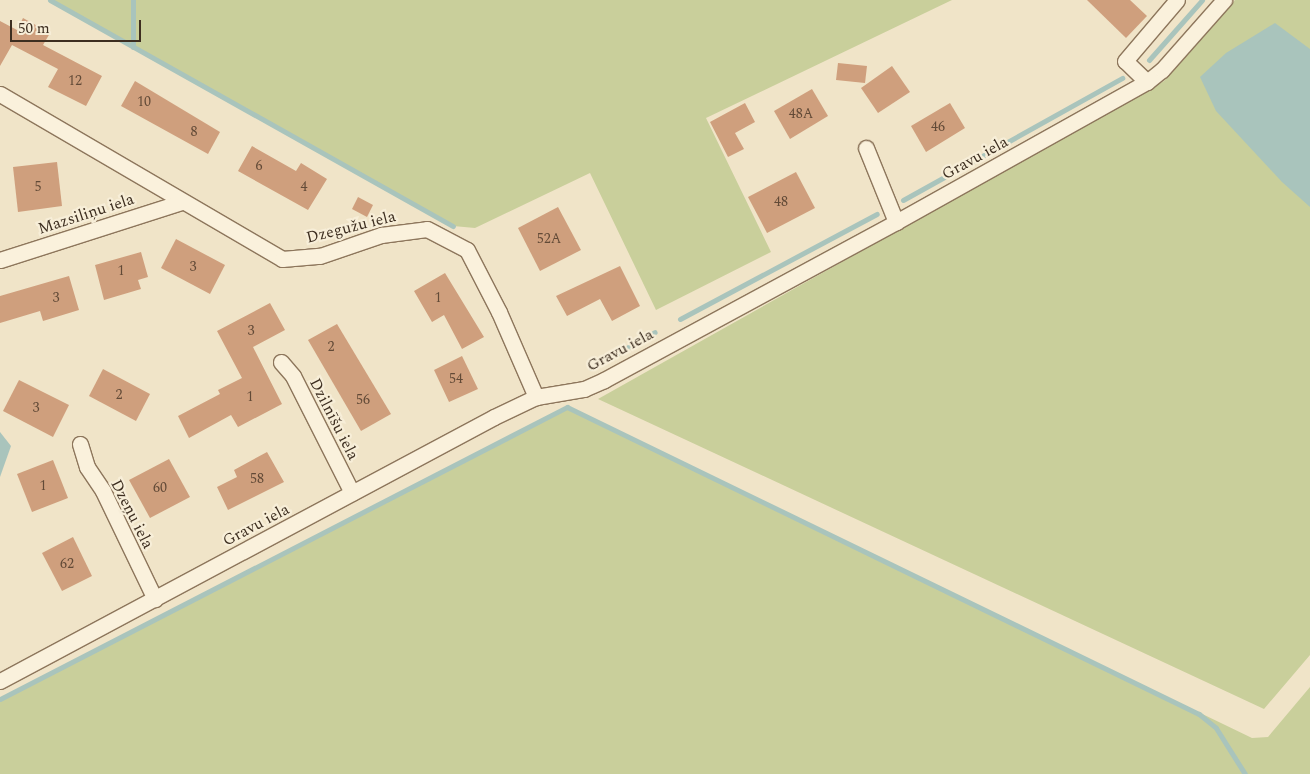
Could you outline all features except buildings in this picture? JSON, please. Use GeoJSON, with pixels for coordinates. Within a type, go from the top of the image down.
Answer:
{"type":"FeatureCollection","features":[{"type":"Feature","properties":{"kind":"street"},"geometry":{"type":"LineString","coordinates":[[1147,82],[1125,61],[1176,0]]}},
{"type":"Feature","properties":{"kind":"street","name":"Gravu iela"},"geometry":{"type":"LineString","coordinates":[[0,681],[536,397],[584,389],[604,380],[896,222],[1147,82],[1162,70],[1224,0]]}},
{"type":"Feature","properties":{"kind":"street","name":"Dzegužu iela"},"geometry":{"type":"LineString","coordinates":[[0,94],[282,259],[320,256],[381,235],[427,229],[467,250],[499,312],[536,397]]}},
{"type":"Feature","properties":{"kind":"street"},"geometry":{"type":"LineString","coordinates":[[866,148],[896,222]]}},
{"type":"Feature","properties":{"kind":"street","name":"Mazsiliņu iela"},"geometry":{"type":"LineString","coordinates":[[0,260],[182,202]]}},
{"type":"Feature","properties":{"kind":"street","name":"Dzilnīšu iela"},"geometry":{"type":"LineString","coordinates":[[281,362],[293,376],[352,494]]}},
{"type":"Feature","properties":{"kind":"street","name":"Dzeņu iela"},"geometry":{"type":"LineString","coordinates":[[80,444],[87,467],[103,491],[155,599]]}},
{"type":"Feature","properties":{"kind":"green space"},"geometry":{"type":"Polygon","coordinates":[[[50,0],[952,0],[706,118],[771,252],[656,310],[590,173],[475,228],[453,226],[50,0]]]}},
{"type":"Feature","properties":{"kind":"green space"},"geometry":{"type":"Polygon","coordinates":[[[1235,0],[1310,0],[1310,655],[1264,709],[598,399],[1164,81],[1235,0]]]}},
{"type":"Feature","properties":{"kind":"green space"},"geometry":{"type":"Polygon","coordinates":[[[567,407],[1252,738],[1268,737],[1310,687],[1310,774],[0,774],[0,699],[567,407]]]}},
{"type":"Feature","properties":{"kind":"water"},"geometry":{"type":"Polygon","coordinates":[[[1275,23],[1310,49],[1310,207],[1282,182],[1216,111],[1200,77],[1226,53],[1275,23]]]}},
{"type":"Feature","properties":{"kind":"water"},"geometry":{"type":"Polygon","coordinates":[[[0,432],[11,446],[0,477],[0,432]]]}},
{"type":"Feature","properties":{"kind":"waterway"},"geometry":{"type":"LineString","coordinates":[[50,0],[453,226]]}},
{"type":"Feature","properties":{"kind":"waterway"},"geometry":{"type":"LineString","coordinates":[[133,0],[133,47]]}},
{"type":"Feature","properties":{"kind":"waterway"},"geometry":{"type":"LineString","coordinates":[[1149,60],[1202,0]]}},
{"type":"Feature","properties":{"kind":"waterway"},"geometry":{"type":"LineString","coordinates":[[903,200],[1122,78]]}},
{"type":"Feature","properties":{"kind":"waterway"},"geometry":{"type":"LineString","coordinates":[[680,319],[877,214]]}},
{"type":"Feature","properties":{"kind":"waterway"},"geometry":{"type":"LineString","coordinates":[[591,368],[655,332]]}},
{"type":"Feature","properties":{"kind":"waterway"},"geometry":{"type":"LineString","coordinates":[[0,699],[567,407],[1199,714],[1216,728],[1245,774]]}}]}
